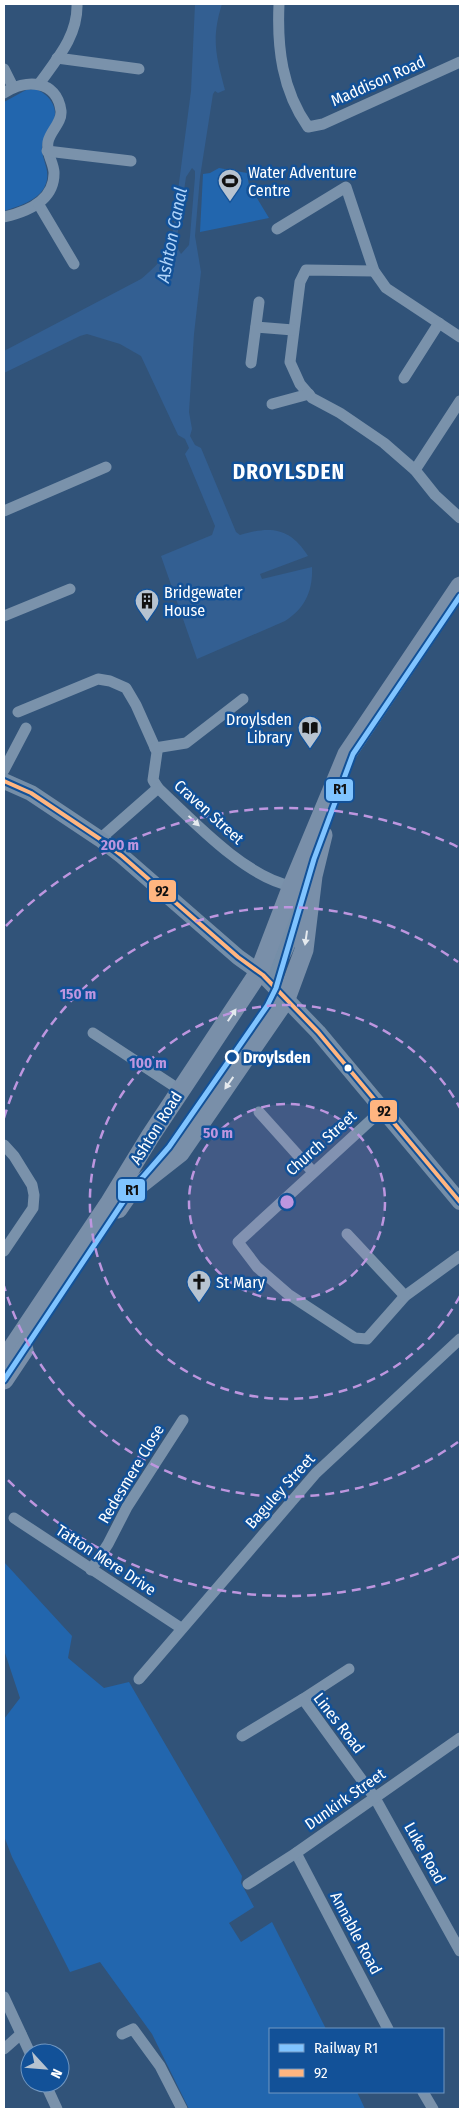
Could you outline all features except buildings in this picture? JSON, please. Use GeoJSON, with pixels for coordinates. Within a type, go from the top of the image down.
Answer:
{"type":"FeatureCollection","features":[{"type":"Feature","properties":{"kind":"main road"},"geometry":{"type":"LineString","coordinates":[[339,770],[370,719],[460,586]]}},
{"type":"Feature","properties":{"kind":"main road","name":"Ashton Road"},"geometry":{"type":"LineString","coordinates":[[4,1380],[129,1193],[180,1153],[286,999],[306,942],[313,876],[339,770]]}},
{"type":"Feature","properties":{"kind":"main road","name":"Ashton Road"},"geometry":{"type":"LineString","coordinates":[[4,1360],[110,1202],[180,1090],[246,995],[259,972],[339,770]]}},
{"type":"Feature","properties":{"kind":"street"},"geometry":{"type":"LineString","coordinates":[[40,84],[73,31],[76,4]]}},
{"type":"Feature","properties":{"kind":"street","name":"Maddison Road"},"geometry":{"type":"LineString","coordinates":[[279,4],[278,40],[285,79],[295,108],[308,127],[323,124],[460,62]]}},
{"type":"Feature","properties":{"kind":"street"},"geometry":{"type":"LineString","coordinates":[[57,58],[139,69]]}},
{"type":"Feature","properties":{"kind":"street"},"geometry":{"type":"LineString","coordinates":[[4,70],[8,90],[33,83],[40,84],[51,91],[58,100],[61,111],[59,121],[49,140],[47,152],[54,171],[53,182],[38,205],[4,217]]}},
{"type":"Feature","properties":{"kind":"street"},"geometry":{"type":"LineString","coordinates":[[47,152],[131,161]]}},
{"type":"Feature","properties":{"kind":"street"},"geometry":{"type":"LineString","coordinates":[[277,230],[346,187],[374,271],[386,288],[460,337]]}},
{"type":"Feature","properties":{"kind":"street"},"geometry":{"type":"LineString","coordinates":[[38,205],[74,264]]}},
{"type":"Feature","properties":{"kind":"street"},"geometry":{"type":"LineString","coordinates":[[374,271],[306,270],[300,282],[290,362],[300,384],[309,394],[384,443],[416,470],[435,495],[460,518]]}},
{"type":"Feature","properties":{"kind":"street"},"geometry":{"type":"LineString","coordinates":[[251,364],[258,302]]}},
{"type":"Feature","properties":{"kind":"street"},"geometry":{"type":"LineString","coordinates":[[404,378],[439,323]]}},
{"type":"Feature","properties":{"kind":"street"},"geometry":{"type":"LineString","coordinates":[[256,327],[293,330]]}},
{"type":"Feature","properties":{"kind":"street"},"geometry":{"type":"LineString","coordinates":[[272,404],[309,394]]}},
{"type":"Feature","properties":{"kind":"street"},"geometry":{"type":"LineString","coordinates":[[416,470],[460,401]]}},
{"type":"Feature","properties":{"kind":"street"},"geometry":{"type":"LineString","coordinates":[[4,511],[106,467]]}},
{"type":"Feature","properties":{"kind":"street"},"geometry":{"type":"LineString","coordinates":[[4,616],[70,588]]}},
{"type":"Feature","properties":{"kind":"street"},"geometry":{"type":"LineString","coordinates":[[18,712],[98,679],[110,680],[126,688],[158,752],[153,780],[158,788],[100,839]]}},
{"type":"Feature","properties":{"kind":"street"},"geometry":{"type":"LineString","coordinates":[[156,748],[186,743],[243,698]]}},
{"type":"Feature","properties":{"kind":"street"},"geometry":{"type":"LineString","coordinates":[[4,770],[26,728]]}},
{"type":"Feature","properties":{"kind":"street"},"geometry":{"type":"LineString","coordinates":[[4,781],[31,793],[100,839],[238,957],[259,972],[318,1032],[460,1201]]}},
{"type":"Feature","properties":{"kind":"street","name":"Craven Street"},"geometry":{"type":"LineString","coordinates":[[158,788],[234,858],[282,884],[292,886]]}},
{"type":"Feature","properties":{"kind":"street"},"geometry":{"type":"LineString","coordinates":[[259,972],[272,970],[278,965],[284,954],[304,880],[322,841]]}},
{"type":"Feature","properties":{"kind":"street"},"geometry":{"type":"LineString","coordinates":[[93,1032],[180,1090]]}},
{"type":"Feature","properties":{"kind":"street","name":"Church Street"},"geometry":{"type":"LineString","coordinates":[[383,1109],[238,1242],[257,1267],[288,1294],[355,1338],[367,1339],[405,1296]]}},
{"type":"Feature","properties":{"kind":"street"},"geometry":{"type":"LineString","coordinates":[[259,1112],[313,1172]]}},
{"type":"Feature","properties":{"kind":"street"},"geometry":{"type":"LineString","coordinates":[[4,1145],[14,1156],[32,1185],[34,1195],[33,1208],[4,1251]]}},
{"type":"Feature","properties":{"kind":"street"},"geometry":{"type":"LineString","coordinates":[[347,1234],[405,1296],[460,1256]]}},
{"type":"Feature","properties":{"kind":"street","name":"Baguley Street"},"geometry":{"type":"LineString","coordinates":[[139,1679],[316,1473],[460,1339]]}},
{"type":"Feature","properties":{"kind":"street","name":"Redesmere Close"},"geometry":{"type":"LineString","coordinates":[[91,1570],[108,1544],[127,1507],[183,1420]]}},
{"type":"Feature","properties":{"kind":"street","name":"Tatton Mere Drive"},"geometry":{"type":"LineString","coordinates":[[14,1518],[181,1628]]}},
{"type":"Feature","properties":{"kind":"street"},"geometry":{"type":"LineString","coordinates":[[303,1698],[350,1669]]}},
{"type":"Feature","properties":{"kind":"street","name":"Lines Road"},"geometry":{"type":"LineString","coordinates":[[242,1736],[303,1698],[376,1798]]}},
{"type":"Feature","properties":{"kind":"street","name":"Dunkirk Street"},"geometry":{"type":"LineString","coordinates":[[248,1884],[376,1798],[460,1738]]}},
{"type":"Feature","properties":{"kind":"street","name":"Luke Road"},"geometry":{"type":"LineString","coordinates":[[376,1798],[460,1951]]}},
{"type":"Feature","properties":{"kind":"street","name":"Annable Road"},"geometry":{"type":"LineString","coordinates":[[296,1853],[387,2028]]}},
{"type":"Feature","properties":{"kind":"street"},"geometry":{"type":"LineString","coordinates":[[4,1996],[25,2043]]}},
{"type":"Feature","properties":{"kind":"street"},"geometry":{"type":"LineString","coordinates":[[122,2034],[134,2029],[160,2066],[182,2109]]}},
{"type":"Feature","properties":{"kind":"street"},"geometry":{"type":"LineString","coordinates":[[4,2049],[21,2034]]}},
{"type":"Feature","properties":{"kind":"street"},"geometry":{"type":"LineString","coordinates":[[50,2093],[58,2109]]}},
{"type":"Feature","properties":{"kind":"street"},"geometry":{"type":"LineString","coordinates":[[424,2093],[433,2109]]}},
{"type":"Feature","properties":{"kind":"shaded area"},"geometry":{"type":"Polygon","coordinates":[[[195,4],[222,4],[217,27],[216,47],[225,90],[218,93],[215,91],[213,94],[200,177],[195,236],[201,272],[194,334],[189,412],[192,429],[190,436],[195,445],[201,448],[236,532],[240,535],[261,530],[278,531],[294,539],[308,556],[260,574],[262,579],[312,567],[309,591],[303,605],[292,616],[285,621],[197,659],[161,556],[212,535],[215,526],[185,454],[189,448],[185,439],[178,435],[141,356],[120,344],[87,334],[4,373],[4,351],[141,279],[165,254],[171,244],[191,91],[195,4]],[[192,168],[186,177],[176,245],[181,254],[189,245],[195,171],[192,168]]]}},
{"type":"Feature","properties":{"kind":"shaded area"},"geometry":{"type":"Polygon","coordinates":[[[35,89],[48,98],[54,106],[55,112],[55,117],[42,147],[47,171],[46,182],[41,193],[36,197],[4,211],[4,102],[26,90],[35,89]]]}},
{"type":"Feature","properties":{"kind":"shaded area","name":"Water Adventure Centre"},"geometry":{"type":"Polygon","coordinates":[[[219,168],[247,173],[249,185],[269,218],[200,232],[203,174],[210,173],[219,168]]]}},
{"type":"Feature","properties":{"kind":"shaded area"},"geometry":{"type":"Polygon","coordinates":[[[4,1562],[72,1636],[68,1658],[104,1688],[129,1682],[242,1876],[241,1883],[254,1907],[229,1923],[241,1942],[272,1922],[325,2028],[269,2028],[269,2093],[357,2093],[365,2109],[189,2109],[152,2034],[100,1962],[70,1972],[12,1857],[4,1836],[4,1719],[20,1698],[4,1650],[4,1562]]]}},
{"type":"Feature","properties":{"kind":"rail line","name":"R1"},"geometry":{"type":"LineString","coordinates":[[4,1380],[129,1193],[169,1147],[267,1006],[276,988],[314,859],[353,754],[460,596]]}},
{"type":"Feature","properties":{"kind":"transit line","name":"92"},"geometry":{"type":"LineString","coordinates":[[4,781],[31,793],[100,839],[238,957],[263,975],[318,1032],[460,1202]]}},
{"type":"Feature","properties":{"kind":"place","name":"Water Adventure Centre"},"geometry":{"type":"Point","coordinates":[230,202]}},
{"type":"Feature","properties":{"kind":"place","name":"Bridgewater House"},"geometry":{"type":"Point","coordinates":[147,622]}},
{"type":"Feature","properties":{"kind":"place","name":"Droylsden Library"},"geometry":{"type":"Point","coordinates":[310,749]}},
{"type":"Feature","properties":{"kind":"place","name":"Droylsden"},"geometry":{"type":"Point","coordinates":[232,1057]}},
{"type":"Feature","properties":{"kind":"place","name":"St Mary"},"geometry":{"type":"Point","coordinates":[199,1303]}},
{"type":"Feature","properties":{"kind":"district","name":"DROYLSDEN"},"geometry":{"type":"Point","coordinates":[289,472]}},
{"type":"Feature","properties":{"kind":"water label","name":"Ashton Canal"},"geometry":{"type":"Point","coordinates":[172,235]}}]}
